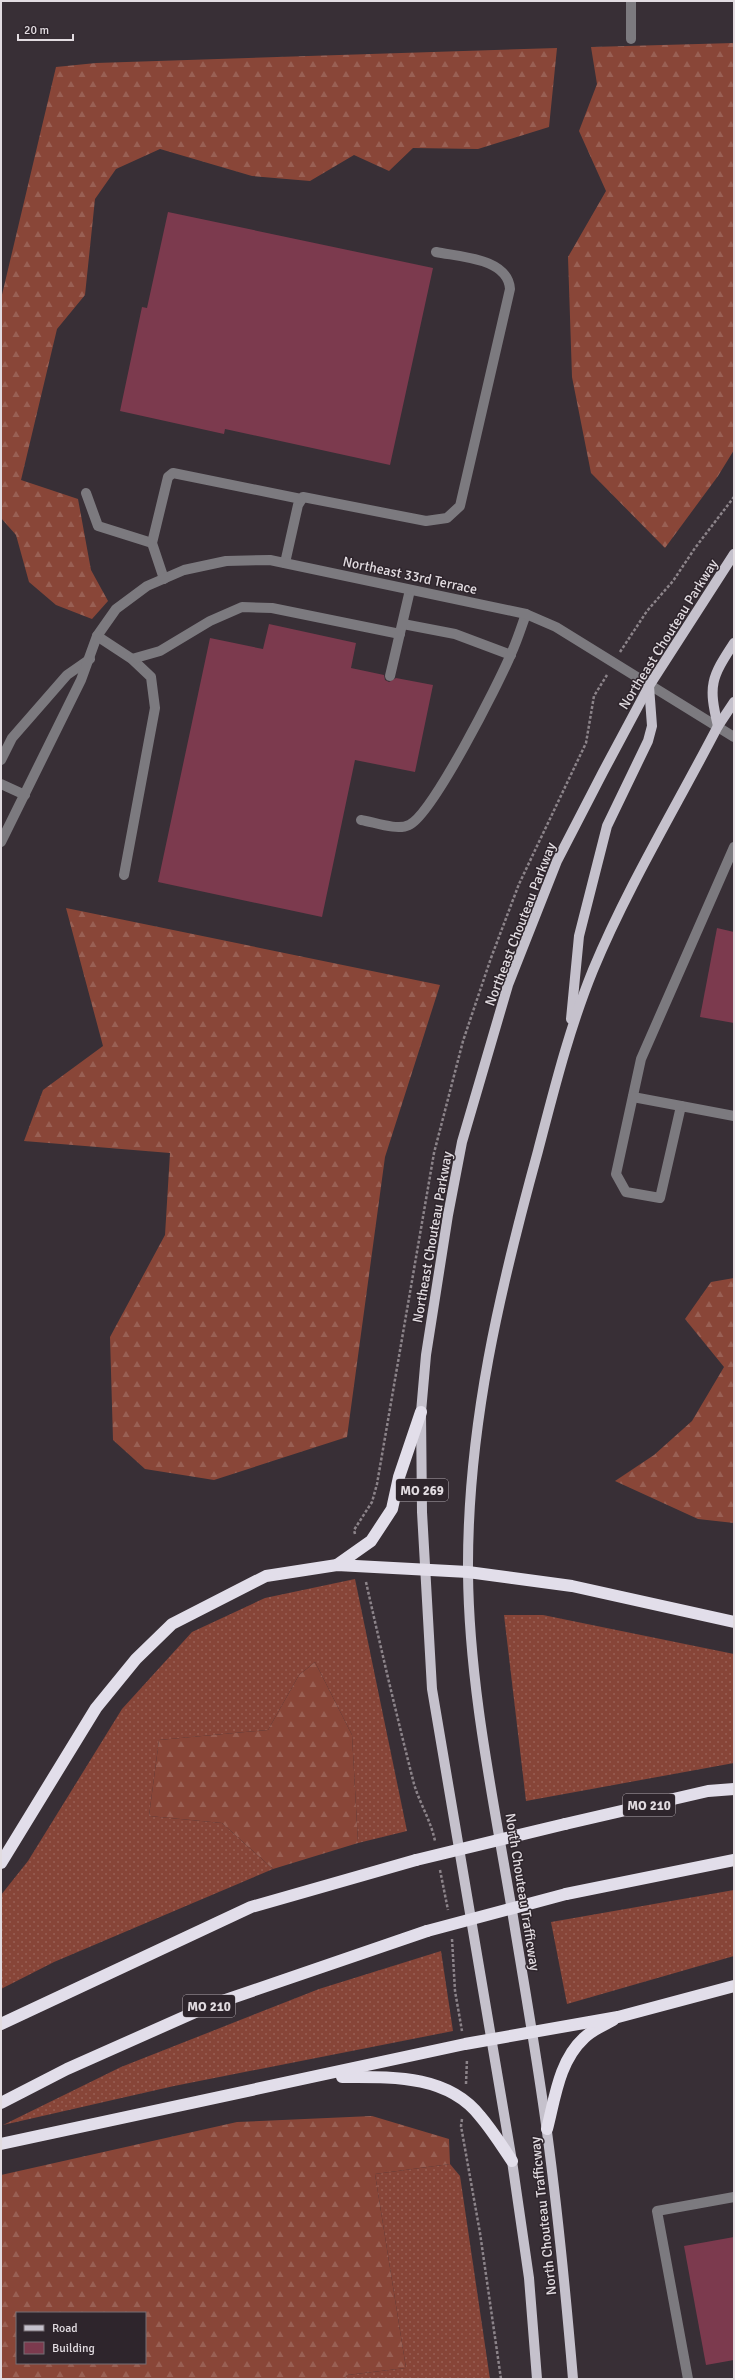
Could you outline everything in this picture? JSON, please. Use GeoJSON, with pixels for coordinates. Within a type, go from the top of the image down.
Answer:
{"type":"FeatureCollection","features":[{"type":"Feature","properties":{"kind":"highway"},"geometry":{"type":"LineString","coordinates":[[337,1564],[371,1541],[392,1509],[399,1477],[421,1412]]}},
{"type":"Feature","properties":{"kind":"highway"},"geometry":{"type":"LineString","coordinates":[[1,1863],[96,1708],[136,1659],[172,1624],[266,1576],[337,1564],[425,1568],[468,1572],[572,1586],[734,1622]]}},
{"type":"Feature","properties":{"kind":"highway","name":"MO 210"},"geometry":{"type":"LineString","coordinates":[[1,2024],[251,1907],[416,1860],[708,1791],[734,1789]]}},
{"type":"Feature","properties":{"kind":"highway","name":"MO 210"},"geometry":{"type":"LineString","coordinates":[[1,2103],[67,2069],[212,2005],[427,1931],[566,1894],[734,1860]]}},
{"type":"Feature","properties":{"kind":"highway"},"geometry":{"type":"LineString","coordinates":[[1,2144],[320,2077],[490,2039],[618,2016],[734,1986]]}},
{"type":"Feature","properties":{"kind":"highway"},"geometry":{"type":"LineString","coordinates":[[547,2129],[561,2074],[572,2051],[585,2037],[618,2016]]}},
{"type":"Feature","properties":{"kind":"highway"},"geometry":{"type":"LineString","coordinates":[[320,2077],[414,2079],[444,2088],[464,2100],[480,2115],[512,2161]]}},
{"type":"Feature","properties":{"kind":"main road","name":"Northeast Chouteau Parkway"},"geometry":{"type":"LineString","coordinates":[[421,1412],[436,1286],[461,1149],[508,985],[557,861],[649,686],[734,554]]}},
{"type":"Feature","properties":{"kind":"main road"},"geometry":{"type":"LineString","coordinates":[[718,726],[711,694],[712,684],[716,671],[734,644]]}},
{"type":"Feature","properties":{"kind":"main road"},"geometry":{"type":"LineString","coordinates":[[570,1033],[579,936],[607,826],[648,741],[652,726],[649,686]]}},
{"type":"Feature","properties":{"kind":"main road"},"geometry":{"type":"LineString","coordinates":[[570,1033],[593,970],[622,908],[718,726],[734,702]]}},
{"type":"Feature","properties":{"kind":"main road","name":"North Chouteau Trafficway"},"geometry":{"type":"LineString","coordinates":[[570,1033],[508,1256],[488,1351],[471,1472],[468,1572],[476,1695],[547,2129],[563,2267],[573,2379]]}},
{"type":"Feature","properties":{"kind":"main road","name":"North Chouteau Trafficway"},"geometry":{"type":"LineString","coordinates":[[421,1412],[425,1568],[432,1689],[490,2039],[512,2161],[529,2278],[537,2379]]}},
{"type":"Feature","properties":{"kind":"street"},"geometry":{"type":"LineString","coordinates":[[631,1],[631,39]]}},
{"type":"Feature","properties":{"kind":"street"},"geometry":{"type":"LineString","coordinates":[[164,579],[152,542],[168,477],[173,473],[301,499],[310,498],[426,521],[447,518],[460,506],[510,289],[510,281],[500,268],[488,263],[436,252]]}},
{"type":"Feature","properties":{"kind":"street"},"geometry":{"type":"LineString","coordinates":[[86,493],[98,526],[152,542]]}},
{"type":"Feature","properties":{"kind":"street"},"geometry":{"type":"LineString","coordinates":[[285,563],[301,499]]}},
{"type":"Feature","properties":{"kind":"street","name":"Northeast 33rd Terrace"},"geometry":{"type":"LineString","coordinates":[[1,842],[90,659],[97,636],[116,610],[147,586],[184,570],[226,560],[270,560],[526,614],[556,628],[734,737]]}},
{"type":"Feature","properties":{"kind":"street"},"geometry":{"type":"LineString","coordinates":[[390,676],[410,590]]}},
{"type":"Feature","properties":{"kind":"street"},"geometry":{"type":"LineString","coordinates":[[132,659],[160,651],[210,620],[242,607],[272,608],[400,634]]}},
{"type":"Feature","properties":{"kind":"street"},"geometry":{"type":"LineString","coordinates":[[361,820],[401,828],[409,825],[422,815],[458,756],[511,655],[526,614]]}},
{"type":"Feature","properties":{"kind":"street"},"geometry":{"type":"LineString","coordinates":[[402,624],[455,634],[511,655]]}},
{"type":"Feature","properties":{"kind":"street"},"geometry":{"type":"LineString","coordinates":[[97,636],[132,659],[151,677],[155,708],[124,874]]}},
{"type":"Feature","properties":{"kind":"street"},"geometry":{"type":"LineString","coordinates":[[1,760],[12,738],[66,675],[90,659]]}},
{"type":"Feature","properties":{"kind":"street"},"geometry":{"type":"LineString","coordinates":[[1,784],[25,795]]}},
{"type":"Feature","properties":{"kind":"street"},"geometry":{"type":"LineString","coordinates":[[1,817],[11,822]]}},
{"type":"Feature","properties":{"kind":"street"},"geometry":{"type":"LineString","coordinates":[[681,1106],[660,1198],[626,1192],[616,1174],[642,1059],[734,846]]}},
{"type":"Feature","properties":{"kind":"street"},"geometry":{"type":"LineString","coordinates":[[633,1097],[734,1116]]}},
{"type":"Feature","properties":{"kind":"street"},"geometry":{"type":"LineString","coordinates":[[688,2379],[657,2211],[734,2197]]}},
{"type":"Feature","properties":{"kind":"shaded area"},"geometry":{"type":"Polygon","coordinates":[[[355,1579],[407,1831],[358,1843],[352,1735],[315,1662],[299,1675],[268,1730],[159,1740],[149,1816],[222,1823],[273,1869],[54,1962],[1,1989],[1,1895],[28,1861],[122,1709],[192,1632],[265,1598],[355,1579]]]}},
{"type":"Feature","properties":{"kind":"shaded area"},"geometry":{"type":"Polygon","coordinates":[[[504,1615],[543,1615],[734,1654],[734,1763],[526,1801],[504,1615]]]}},
{"type":"Feature","properties":{"kind":"shaded area"},"geometry":{"type":"Polygon","coordinates":[[[734,1890],[734,1956],[567,2004],[551,1922],[734,1890]]]}},
{"type":"Feature","properties":{"kind":"shaded area"},"geometry":{"type":"Polygon","coordinates":[[[441,1951],[453,2031],[174,2086],[3,2125],[121,2067],[319,1989],[441,1951]]]}},
{"type":"Feature","properties":{"kind":"shaded area"},"geometry":{"type":"Polygon","coordinates":[[[450,2164],[460,2176],[490,2379],[344,2379],[347,2375],[406,2368],[375,2174],[450,2164]]]}},
{"type":"Feature","properties":{"kind":"green space"},"geometry":{"type":"Polygon","coordinates":[[[734,43],[734,450],[718,476],[665,548],[591,473],[572,377],[568,257],[606,191],[579,131],[597,84],[591,47],[734,43]]]}},
{"type":"Feature","properties":{"kind":"green space"},"geometry":{"type":"Polygon","coordinates":[[[557,48],[549,127],[478,149],[413,148],[389,171],[354,155],[310,181],[252,176],[160,149],[116,169],[95,199],[85,295],[57,329],[21,480],[78,499],[91,570],[108,601],[92,619],[56,605],[29,582],[16,535],[1,518],[1,299],[56,67],[96,63],[557,48]]]}},
{"type":"Feature","properties":{"kind":"green space"},"geometry":{"type":"Polygon","coordinates":[[[66,908],[440,985],[385,1157],[347,1437],[214,1480],[145,1469],[113,1440],[110,1337],[165,1235],[170,1153],[24,1141],[43,1090],[103,1046],[66,908]]]}},
{"type":"Feature","properties":{"kind":"green space"},"geometry":{"type":"Polygon","coordinates":[[[734,1278],[734,1523],[698,1519],[615,1481],[654,1455],[692,1421],[724,1367],[685,1319],[711,1282],[734,1278]]]}},
{"type":"Feature","properties":{"kind":"green space"},"geometry":{"type":"Polygon","coordinates":[[[315,1662],[352,1735],[358,1843],[273,1869],[222,1823],[149,1816],[159,1740],[268,1730],[299,1675],[315,1662]]]}},
{"type":"Feature","properties":{"kind":"green space"},"geometry":{"type":"Polygon","coordinates":[[[372,2116],[449,2139],[450,2164],[375,2174],[406,2368],[347,2375],[344,2379],[1,2379],[1,2175],[237,2122],[372,2116]]]}},
{"type":"Feature","properties":{"kind":"building"},"geometry":{"type":"Polygon","coordinates":[[[168,212],[433,268],[390,465],[225,429],[224,434],[120,411],[142,307],[147,308],[168,212]]]}},
{"type":"Feature","properties":{"kind":"building"},"geometry":{"type":"Polygon","coordinates":[[[269,624],[356,643],[351,668],[384,675],[385,680],[389,682],[396,678],[433,685],[415,772],[355,760],[322,917],[158,882],[210,638],[263,649],[269,624]]]}},
{"type":"Feature","properties":{"kind":"building"},"geometry":{"type":"Polygon","coordinates":[[[717,928],[734,932],[734,1023],[700,1017],[717,928]]]}},
{"type":"Feature","properties":{"kind":"building"},"geometry":{"type":"Polygon","coordinates":[[[734,2237],[734,2360],[706,2365],[684,2246],[734,2237]]]}}]}
